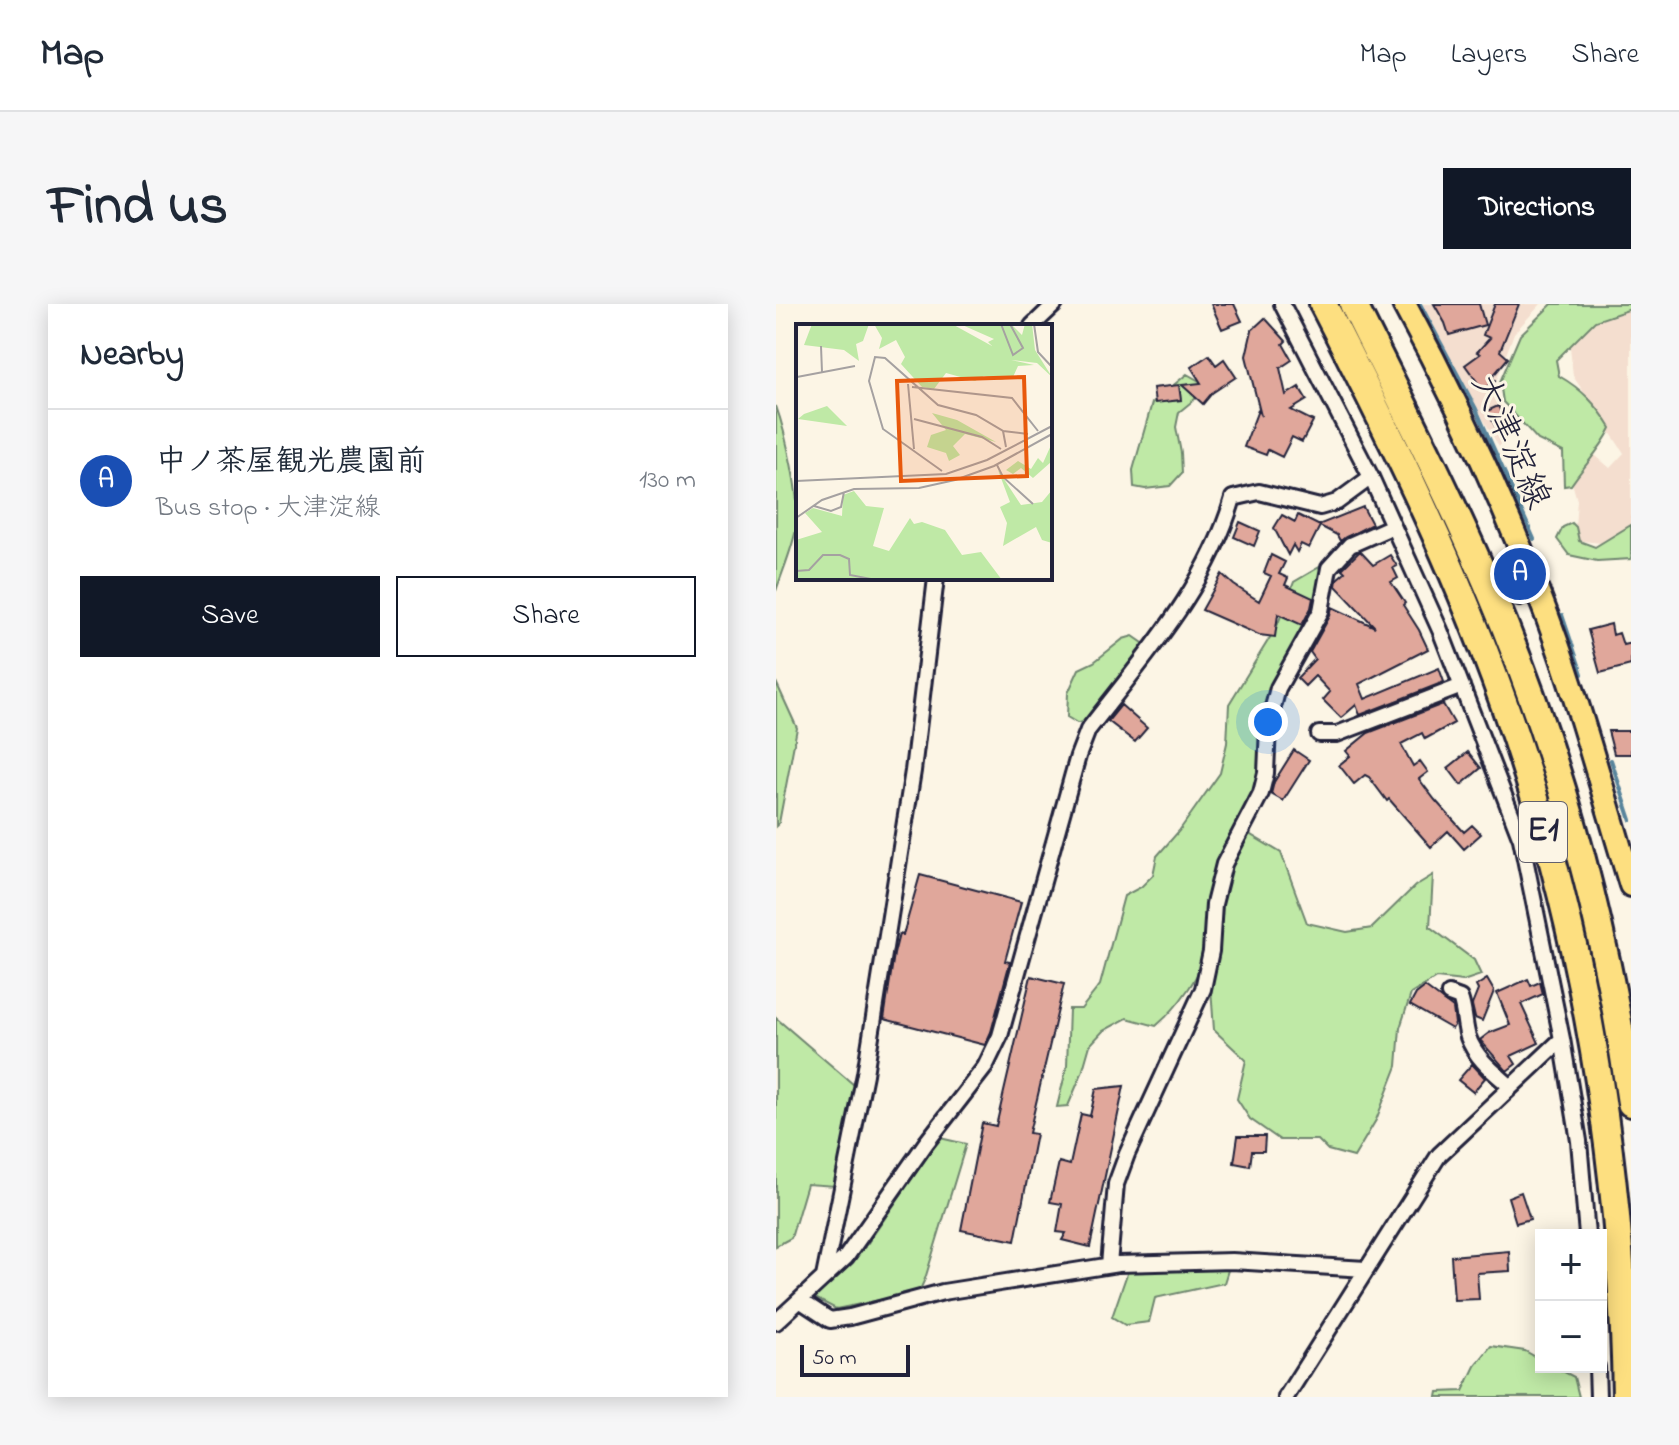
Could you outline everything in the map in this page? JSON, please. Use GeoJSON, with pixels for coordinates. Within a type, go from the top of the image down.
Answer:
{"type":"FeatureCollection","features":[{"type":"Feature","properties":{"kind":"highway","name":"E1"},"geometry":{"type":"LineString","coordinates":[[1323,304],[1427,515],[1467,609],[1502,699],[1545,838],[1573,949],[1600,1093],[1619,1257],[1626,1397]]}},
{"type":"Feature","properties":{"kind":"highway","name":"E1"},"geometry":{"type":"LineString","coordinates":[[1353,304],[1458,517],[1494,600],[1543,731],[1590,889],[1616,1003],[1631,1103]]}},
{"type":"Feature","properties":{"kind":"main road","name":"大津淀線"},"geometry":{"type":"LineString","coordinates":[[1404,304],[1464,421],[1528,594],[1569,682],[1631,885]]}},
{"type":"Feature","properties":{"kind":"street"},"geometry":{"type":"LineString","coordinates":[[1034,324],[1055,304]]}},
{"type":"Feature","properties":{"kind":"street"},"geometry":{"type":"LineString","coordinates":[[1282,304],[1446,628],[1462,686],[1521,839],[1562,1039],[1579,1141],[1586,1229]]}},
{"type":"Feature","properties":{"kind":"street"},"geometry":{"type":"LineString","coordinates":[[776,1322],[846,1257],[993,1055],[1088,730],[1192,593],[1225,523],[1233,498],[1259,492],[1320,507],[1337,502],[1371,477]]}},
{"type":"Feature","properties":{"kind":"street"},"geometry":{"type":"LineString","coordinates":[[1109,1265],[1116,1184],[1203,989],[1211,951],[1214,904],[1224,864],[1261,793],[1266,773],[1268,726],[1278,688],[1321,611],[1329,568],[1350,545],[1393,526]]}},
{"type":"Feature","properties":{"kind":"street"},"geometry":{"type":"LineString","coordinates":[[824,1277],[865,1074],[913,771],[936,580]]}},
{"type":"Feature","properties":{"kind":"street"},"geometry":{"type":"LineString","coordinates":[[1319,734],[1337,734],[1462,686]]}},
{"type":"Feature","properties":{"kind":"street"},"geometry":{"type":"LineString","coordinates":[[1449,994],[1460,998],[1467,1034],[1476,1055],[1511,1087]]}},
{"type":"Feature","properties":{"kind":"street"},"geometry":{"type":"LineString","coordinates":[[1286,1397],[1439,1155],[1562,1039]]}},
{"type":"Feature","properties":{"kind":"street"},"geometry":{"type":"LineString","coordinates":[[801,1301],[830,1320],[943,1292],[1109,1265],[1232,1261],[1366,1269]]}},
{"type":"Feature","properties":{"kind":"street"},"geometry":{"type":"LineString","coordinates":[[1597,1373],[1598,1397]]}},
{"type":"Feature","properties":{"kind":"shaded area"},"geometry":{"type":"Polygon","coordinates":[[[1419,304],[1541,304],[1514,333],[1492,393],[1515,425],[1499,447],[1419,304]]]}},
{"type":"Feature","properties":{"kind":"shaded area"},"geometry":{"type":"Polygon","coordinates":[[[1601,304],[1631,304],[1631,538],[1619,545],[1574,540],[1577,500],[1569,472],[1582,444],[1610,468],[1624,453],[1573,376],[1569,337],[1601,304]]]}},
{"type":"Feature","properties":{"kind":"green space"},"geometry":{"type":"Polygon","coordinates":[[[1552,304],[1631,304],[1631,309],[1595,321],[1556,360],[1559,376],[1588,398],[1611,428],[1571,485],[1564,486],[1563,452],[1538,440],[1503,402],[1500,382],[1520,335],[1552,304]]]}},
{"type":"Feature","properties":{"kind":"green space"},"geometry":{"type":"Polygon","coordinates":[[[1187,374],[1201,382],[1195,399],[1179,412],[1176,427],[1182,473],[1170,486],[1134,487],[1133,470],[1152,403],[1187,374]]]}},
{"type":"Feature","properties":{"kind":"green space"},"geometry":{"type":"Polygon","coordinates":[[[776,406],[796,493],[796,529],[776,591],[776,406]]]}},
{"type":"Feature","properties":{"kind":"green space"},"geometry":{"type":"Polygon","coordinates":[[[1572,523],[1579,541],[1595,547],[1631,525],[1631,559],[1597,561],[1569,555],[1557,539],[1563,527],[1572,523]]]}},
{"type":"Feature","properties":{"kind":"green space"},"geometry":{"type":"Polygon","coordinates":[[[1328,562],[1318,605],[1272,700],[1275,735],[1270,784],[1244,814],[1251,835],[1281,853],[1307,923],[1347,932],[1372,928],[1415,886],[1433,875],[1430,927],[1474,960],[1481,975],[1463,981],[1436,978],[1411,994],[1400,1028],[1397,1066],[1376,1120],[1354,1157],[1328,1150],[1318,1140],[1280,1140],[1250,1119],[1237,1099],[1246,1060],[1214,1030],[1211,988],[1216,955],[1212,948],[1181,1000],[1156,1026],[1127,1018],[1103,1031],[1090,1045],[1068,1106],[1057,1107],[1067,1066],[1069,1009],[1081,1009],[1100,985],[1124,896],[1141,887],[1153,875],[1157,856],[1179,831],[1220,773],[1227,743],[1229,704],[1277,626],[1294,582],[1328,562]]]}},
{"type":"Feature","properties":{"kind":"green space"},"geometry":{"type":"Polygon","coordinates":[[[1133,636],[1143,643],[1139,661],[1115,683],[1087,722],[1077,723],[1067,717],[1068,693],[1079,669],[1094,662],[1123,639],[1133,636]]]}},
{"type":"Feature","properties":{"kind":"green space"},"geometry":{"type":"Polygon","coordinates":[[[776,682],[797,728],[776,826],[776,682]]]}},
{"type":"Feature","properties":{"kind":"green space"},"geometry":{"type":"Polygon","coordinates":[[[776,1018],[854,1085],[849,1145],[836,1186],[807,1184],[791,1238],[776,1246],[776,1018]]]}},
{"type":"Feature","properties":{"kind":"green space"},"geometry":{"type":"Polygon","coordinates":[[[940,1138],[966,1144],[919,1292],[836,1309],[815,1298],[865,1247],[940,1138]]]}},
{"type":"Feature","properties":{"kind":"green space"},"geometry":{"type":"Polygon","coordinates":[[[1229,1267],[1224,1283],[1155,1298],[1149,1322],[1125,1325],[1112,1317],[1129,1268],[1229,1267]]]}},
{"type":"Feature","properties":{"kind":"green space"},"geometry":{"type":"Polygon","coordinates":[[[1491,1346],[1525,1351],[1535,1357],[1535,1373],[1566,1373],[1574,1377],[1579,1397],[1437,1397],[1438,1392],[1463,1391],[1475,1366],[1491,1346]]]}},
{"type":"Feature","properties":{"kind":"building"},"geometry":{"type":"Polygon","coordinates":[[[1211,304],[1234,304],[1242,321],[1222,329],[1211,304]]]}},
{"type":"Feature","properties":{"kind":"building"},"geometry":{"type":"Polygon","coordinates":[[[1434,304],[1479,304],[1485,325],[1449,335],[1434,304]]]}},
{"type":"Feature","properties":{"kind":"building"},"geometry":{"type":"Polygon","coordinates":[[[1495,304],[1519,304],[1500,351],[1508,358],[1492,377],[1495,381],[1483,390],[1465,365],[1480,354],[1477,352],[1490,338],[1483,335],[1495,304]]]}},
{"type":"Feature","properties":{"kind":"building"},"geometry":{"type":"Polygon","coordinates":[[[1265,318],[1286,341],[1283,344],[1292,360],[1280,368],[1286,395],[1299,387],[1307,400],[1291,410],[1313,421],[1302,442],[1292,437],[1282,457],[1268,450],[1266,455],[1244,447],[1258,410],[1261,416],[1246,356],[1252,330],[1265,318]]]}},
{"type":"Feature","properties":{"kind":"building"},"geometry":{"type":"Polygon","coordinates":[[[1209,355],[1216,365],[1224,359],[1236,377],[1212,393],[1203,404],[1182,385],[1201,383],[1191,367],[1209,355]]]}},
{"type":"Feature","properties":{"kind":"building"},"geometry":{"type":"Polygon","coordinates":[[[1179,385],[1181,400],[1155,403],[1153,388],[1179,385]]]}},
{"type":"Feature","properties":{"kind":"building"},"geometry":{"type":"Polygon","coordinates":[[[1498,406],[1512,432],[1502,438],[1487,411],[1498,406]]]}},
{"type":"Feature","properties":{"kind":"building"},"geometry":{"type":"Polygon","coordinates":[[[1363,507],[1372,524],[1340,541],[1337,535],[1318,525],[1363,507]]]}},
{"type":"Feature","properties":{"kind":"building"},"geometry":{"type":"Polygon","coordinates":[[[1282,515],[1295,522],[1298,515],[1320,526],[1309,548],[1301,544],[1297,552],[1293,545],[1288,555],[1274,528],[1282,515]]]}},
{"type":"Feature","properties":{"kind":"building"},"geometry":{"type":"Polygon","coordinates":[[[1240,522],[1260,531],[1254,546],[1234,537],[1240,522]]]}},
{"type":"Feature","properties":{"kind":"building"},"geometry":{"type":"Polygon","coordinates":[[[1360,551],[1373,565],[1390,555],[1397,566],[1393,568],[1398,578],[1391,582],[1428,649],[1359,684],[1365,699],[1439,668],[1444,682],[1360,715],[1356,705],[1341,718],[1323,700],[1330,692],[1315,676],[1305,686],[1297,678],[1315,659],[1310,652],[1332,607],[1375,627],[1336,586],[1337,579],[1345,572],[1342,569],[1360,551]]]}},
{"type":"Feature","properties":{"kind":"building"},"geometry":{"type":"Polygon","coordinates":[[[1271,555],[1285,562],[1279,574],[1288,578],[1285,585],[1313,598],[1302,625],[1278,614],[1275,637],[1259,635],[1202,610],[1222,574],[1259,601],[1271,576],[1264,573],[1271,555]]]}},
{"type":"Feature","properties":{"kind":"building"},"geometry":{"type":"Polygon","coordinates":[[[1611,624],[1613,635],[1619,633],[1623,645],[1631,643],[1631,665],[1600,673],[1588,630],[1611,624]]]}},
{"type":"Feature","properties":{"kind":"building"},"geometry":{"type":"Polygon","coordinates":[[[1443,704],[1454,723],[1425,739],[1422,733],[1401,744],[1413,766],[1420,761],[1428,772],[1419,779],[1435,800],[1464,832],[1472,825],[1481,834],[1464,849],[1448,831],[1431,847],[1389,799],[1387,801],[1369,777],[1365,775],[1354,784],[1339,765],[1350,756],[1346,751],[1368,733],[1443,704]]]}},
{"type":"Feature","properties":{"kind":"building"},"geometry":{"type":"Polygon","coordinates":[[[1121,705],[1147,728],[1135,742],[1108,721],[1121,705]]]}},
{"type":"Feature","properties":{"kind":"building"},"geometry":{"type":"Polygon","coordinates":[[[1608,731],[1631,731],[1631,754],[1614,754],[1608,731]]]}},
{"type":"Feature","properties":{"kind":"building"},"geometry":{"type":"Polygon","coordinates":[[[1294,750],[1309,760],[1283,801],[1271,794],[1274,782],[1294,750]]]}},
{"type":"Feature","properties":{"kind":"building"},"geometry":{"type":"Polygon","coordinates":[[[1468,752],[1481,768],[1461,785],[1448,768],[1468,752]]]}},
{"type":"Feature","properties":{"kind":"building"},"geometry":{"type":"Polygon","coordinates":[[[920,875],[1021,902],[1005,961],[1010,962],[985,1045],[884,1019],[899,934],[903,935],[920,875]]]}},
{"type":"Feature","properties":{"kind":"building"},"geometry":{"type":"Polygon","coordinates":[[[1031,976],[1064,984],[1029,1133],[1036,1134],[1015,1241],[961,1230],[982,1123],[996,1126],[1031,976]]]}},
{"type":"Feature","properties":{"kind":"building"},"geometry":{"type":"Polygon","coordinates":[[[1487,979],[1494,991],[1482,1021],[1475,1018],[1472,1005],[1478,990],[1476,986],[1487,979]]]}},
{"type":"Feature","properties":{"kind":"building"},"geometry":{"type":"Polygon","coordinates":[[[1528,979],[1531,986],[1540,982],[1543,994],[1521,1004],[1539,1043],[1511,1056],[1516,1064],[1507,1071],[1480,1040],[1510,1025],[1497,993],[1528,979]]]}},
{"type":"Feature","properties":{"kind":"building"},"geometry":{"type":"Polygon","coordinates":[[[1425,987],[1453,1008],[1455,1024],[1452,1029],[1410,1005],[1416,994],[1425,987]]]}},
{"type":"Feature","properties":{"kind":"building"},"geometry":{"type":"Polygon","coordinates":[[[1472,1064],[1485,1078],[1473,1092],[1458,1080],[1472,1064]]]}},
{"type":"Feature","properties":{"kind":"building"},"geometry":{"type":"Polygon","coordinates":[[[1124,1086],[1090,1247],[1062,1240],[1066,1233],[1057,1232],[1062,1204],[1050,1202],[1059,1162],[1070,1165],[1081,1114],[1090,1116],[1096,1089],[1124,1086]]]}},
{"type":"Feature","properties":{"kind":"building"},"geometry":{"type":"Polygon","coordinates":[[[1238,1136],[1265,1136],[1264,1151],[1252,1151],[1250,1166],[1234,1163],[1238,1136]]]}},
{"type":"Feature","properties":{"kind":"building"},"geometry":{"type":"Polygon","coordinates":[[[1521,1192],[1530,1219],[1516,1223],[1508,1197],[1521,1192]]]}},
{"type":"Feature","properties":{"kind":"building"},"geometry":{"type":"Polygon","coordinates":[[[1509,1251],[1510,1271],[1477,1273],[1479,1299],[1454,1300],[1451,1256],[1509,1251]]]}},
{"type":"Feature","properties":{"kind":"waterway"},"geometry":{"type":"LineString","coordinates":[[1420,304],[1476,409],[1534,539]]}},
{"type":"Feature","properties":{"kind":"waterway"},"geometry":{"type":"LineString","coordinates":[[1562,615],[1582,674]]}},
{"type":"Feature","properties":{"kind":"waterway"},"geometry":{"type":"LineString","coordinates":[[1611,760],[1631,820]]}},
{"type":"Feature","properties":{"kind":"place","name":"中ノ茶屋観光農園前"},"geometry":{"type":"Point","coordinates":[1520,574]}}]}
